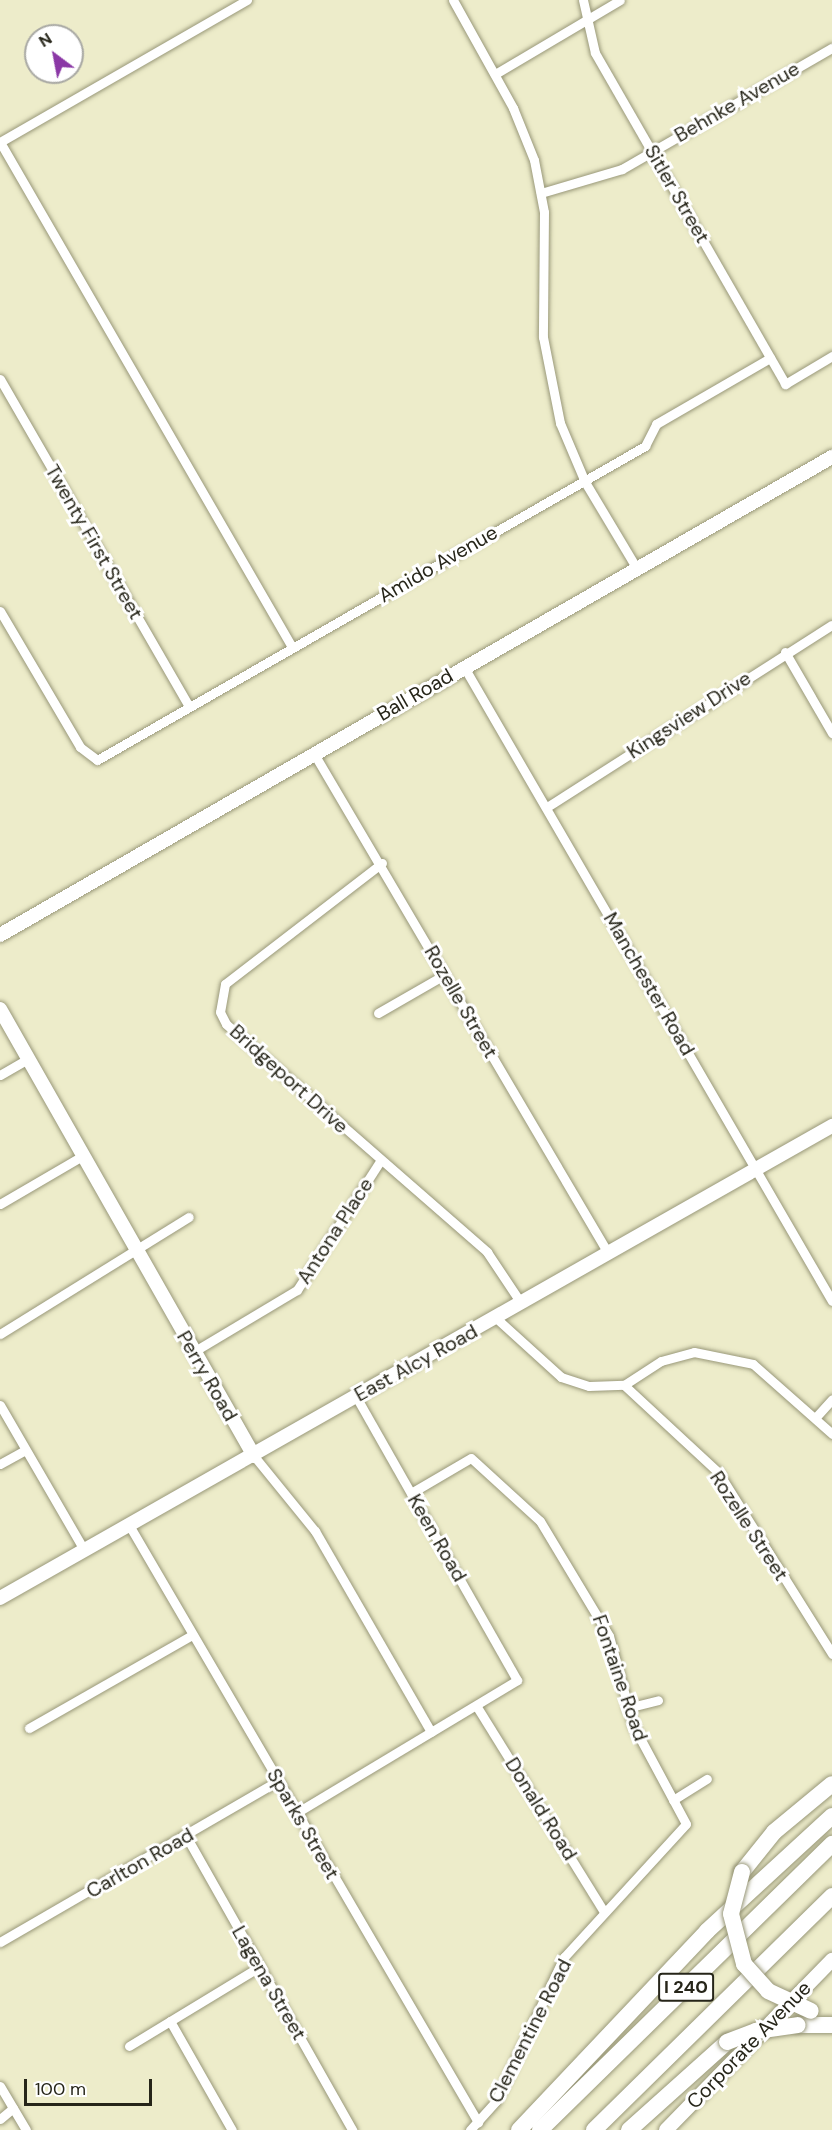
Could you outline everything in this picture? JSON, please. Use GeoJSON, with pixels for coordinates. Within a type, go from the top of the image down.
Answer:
{"type":"FeatureCollection","features":[{"type":"Feature","properties":{"kind":"highway"},"geometry":{"type":"LineString","coordinates":[[826,2021],[763,1987],[744,1964],[731,1914],[742,1872],[774,1832],[832,1784]]}},
{"type":"Feature","properties":{"kind":"highway"},"geometry":{"type":"LineString","coordinates":[[519,2130],[707,1931],[832,1816]]}},
{"type":"Feature","properties":{"kind":"highway","name":"I 240"},"geometry":{"type":"LineString","coordinates":[[540,2130],[832,1844]]}},
{"type":"Feature","properties":{"kind":"highway","name":"I 240"},"geometry":{"type":"LineString","coordinates":[[594,2130],[832,1896]]}},
{"type":"Feature","properties":{"kind":"highway"},"geometry":{"type":"LineString","coordinates":[[629,2130],[727,2042],[756,2031],[826,2021]]}},
{"type":"Feature","properties":{"kind":"street"},"geometry":{"type":"LineString","coordinates":[[247,0],[0,142],[292,647]]}},
{"type":"Feature","properties":{"kind":"street"},"geometry":{"type":"LineString","coordinates":[[453,0],[526,135],[541,194],[545,358],[560,423],[585,482],[637,568]]}},
{"type":"Feature","properties":{"kind":"street","name":"Sitler Street"},"geometry":{"type":"LineString","coordinates":[[583,0],[595,53],[653,150],[785,384],[832,356]]}},
{"type":"Feature","properties":{"kind":"street"},"geometry":{"type":"LineString","coordinates":[[495,75],[620,0]]}},
{"type":"Feature","properties":{"kind":"street","name":"Behnke Avenue"},"geometry":{"type":"LineString","coordinates":[[541,194],[593,182],[832,48]]}},
{"type":"Feature","properties":{"kind":"street","name":"Amido Avenue"},"geometry":{"type":"LineString","coordinates":[[0,611],[80,747],[97,760],[188,705],[585,482],[645,446],[656,424],[770,358]]}},
{"type":"Feature","properties":{"kind":"street","name":"Twenty First Street"},"geometry":{"type":"LineString","coordinates":[[0,379],[188,705]]}},
{"type":"Feature","properties":{"kind":"street","name":"Ball Road"},"geometry":{"type":"LineString","coordinates":[[0,935],[313,752],[832,457]]}},
{"type":"Feature","properties":{"kind":"street","name":"Kingsview Drive"},"geometry":{"type":"LineString","coordinates":[[548,807],[785,652],[832,625]]}},
{"type":"Feature","properties":{"kind":"street"},"geometry":{"type":"LineString","coordinates":[[785,652],[832,734]]}},
{"type":"Feature","properties":{"kind":"street","name":"Manchester Road"},"geometry":{"type":"LineString","coordinates":[[464,667],[548,807],[832,1301]]}},
{"type":"Feature","properties":{"kind":"street","name":"Rozelle Street"},"geometry":{"type":"LineString","coordinates":[[313,752],[382,863],[444,975],[608,1253]]}},
{"type":"Feature","properties":{"kind":"street","name":"Bridgeport Drive"},"geometry":{"type":"LineString","coordinates":[[382,863],[225,984],[220,996],[226,1024],[487,1252],[521,1303]]}},
{"type":"Feature","properties":{"kind":"street"},"geometry":{"type":"LineString","coordinates":[[378,1012],[444,975]]}},
{"type":"Feature","properties":{"kind":"street","name":"Perry Road"},"geometry":{"type":"LineString","coordinates":[[0,1009],[84,1155],[136,1252],[254,1456],[315,1532],[431,1732]]}},
{"type":"Feature","properties":{"kind":"street"},"geometry":{"type":"LineString","coordinates":[[0,1075],[29,1058]]}},
{"type":"Feature","properties":{"kind":"street","name":"East Alcy Road"},"geometry":{"type":"LineString","coordinates":[[0,1598],[254,1456],[832,1126]]}},
{"type":"Feature","properties":{"kind":"street"},"geometry":{"type":"LineString","coordinates":[[0,1204],[84,1155]]}},
{"type":"Feature","properties":{"kind":"street","name":"Antona Place"},"geometry":{"type":"LineString","coordinates":[[193,1352],[297,1290],[381,1161]]}},
{"type":"Feature","properties":{"kind":"street"},"geometry":{"type":"LineString","coordinates":[[0,1334],[136,1252],[189,1217]]}},
{"type":"Feature","properties":{"kind":"street"},"geometry":{"type":"LineString","coordinates":[[496,1318],[561,1377],[605,1389],[624,1385],[661,1361],[694,1352],[723,1354],[771,1375],[832,1434]]}},
{"type":"Feature","properties":{"kind":"street","name":"Rozelle Street"},"geometry":{"type":"LineString","coordinates":[[624,1385],[718,1472],[832,1654]]}},
{"type":"Feature","properties":{"kind":"street","name":"Keen Road"},"geometry":{"type":"LineString","coordinates":[[356,1397],[517,1680],[477,1707]]}},
{"type":"Feature","properties":{"kind":"street"},"geometry":{"type":"LineString","coordinates":[[816,1417],[832,1399]]}},
{"type":"Feature","properties":{"kind":"street"},"geometry":{"type":"LineString","coordinates":[[0,1405],[84,1550]]}},
{"type":"Feature","properties":{"kind":"street"},"geometry":{"type":"LineString","coordinates":[[0,1464],[25,1450]]}},
{"type":"Feature","properties":{"kind":"street","name":"Fontaine Road"},"geometry":{"type":"LineString","coordinates":[[411,1493],[460,1462],[471,1458],[483,1463],[540,1521],[591,1601],[609,1636],[627,1708],[686,1824]]}},
{"type":"Feature","properties":{"kind":"street","name":"Sparks Street"},"geometry":{"type":"LineString","coordinates":[[129,1525],[478,2122]]}},
{"type":"Feature","properties":{"kind":"street"},"geometry":{"type":"LineString","coordinates":[[29,1728],[192,1635]]}},
{"type":"Feature","properties":{"kind":"street"},"geometry":{"type":"LineString","coordinates":[[627,1708],[658,1700]]}},
{"type":"Feature","properties":{"kind":"street"},"geometry":{"type":"LineString","coordinates":[[296,1813],[477,1707]]}},
{"type":"Feature","properties":{"kind":"street","name":"Donald Road"},"geometry":{"type":"LineString","coordinates":[[477,1707],[604,1912]]}},
{"type":"Feature","properties":{"kind":"street"},"geometry":{"type":"LineString","coordinates":[[673,1800],[707,1779]]}},
{"type":"Feature","properties":{"kind":"street","name":"Carlton Road"},"geometry":{"type":"LineString","coordinates":[[0,1942],[186,1836],[278,1780]]}},
{"type":"Feature","properties":{"kind":"street","name":"Clementine Road"},"geometry":{"type":"LineString","coordinates":[[470,2130],[496,2101],[564,1958],[604,1912],[680,1837],[686,1824]]}},
{"type":"Feature","properties":{"kind":"street","name":"Lagena Street"},"geometry":{"type":"LineString","coordinates":[[186,1836],[352,2130]]}},
{"type":"Feature","properties":{"kind":"street","name":"Corporate Avenue"},"geometry":{"type":"LineString","coordinates":[[666,2130],[832,1960]]}},
{"type":"Feature","properties":{"kind":"street"},"geometry":{"type":"LineString","coordinates":[[129,2046],[259,1967]]}},
{"type":"Feature","properties":{"kind":"street"},"geometry":{"type":"LineString","coordinates":[[170,2021],[232,2130]]}},
{"type":"Feature","properties":{"kind":"street"},"geometry":{"type":"LineString","coordinates":[[0,2086],[26,2130]]}},
{"type":"Feature","properties":{"kind":"street"},"geometry":{"type":"LineString","coordinates":[[0,2119],[13,2108]]}}]}
